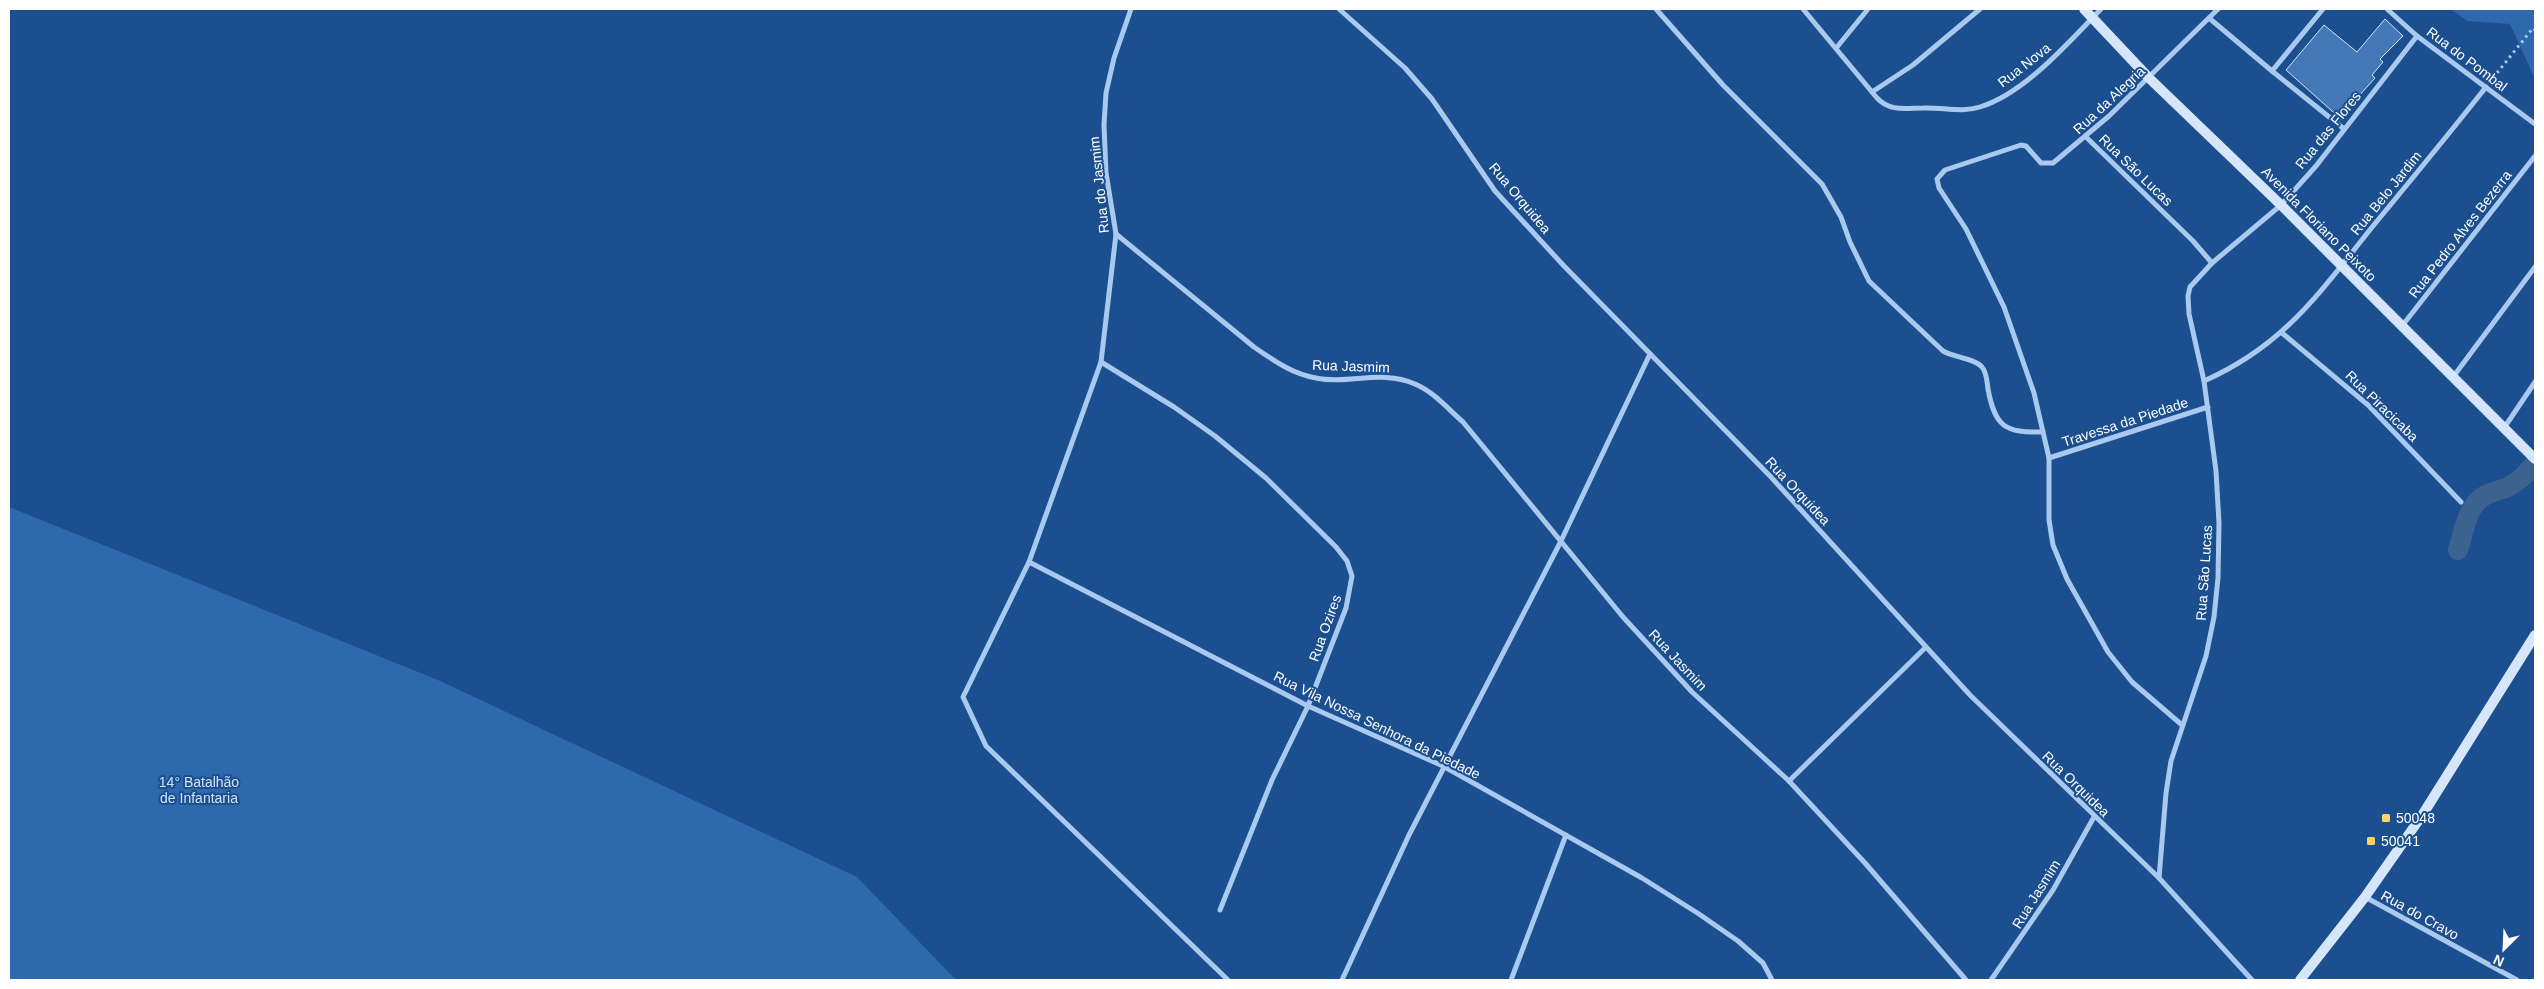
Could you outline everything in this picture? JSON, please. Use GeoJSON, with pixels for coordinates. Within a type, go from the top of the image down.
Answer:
{"type":"FeatureCollection","features":[{"type":"Feature","properties":{"kind":"street","name":"Rua do Jasmim"},"geometry":{"type":"LineString","coordinates":[[1131,9],[1114,58],[1106,93],[1104,126],[1106,173],[1116,234],[1101,362],[1029,562],[963,697],[986,746],[1228,980]]}},
{"type":"Feature","properties":{"kind":"street","name":"Rua Orquidea"},"geometry":{"type":"LineString","coordinates":[[1339,9],[1405,68],[1432,99],[1495,191],[1564,266],[1770,476],[1926,648],[2016,743],[2159,878],[2252,980]]}},
{"type":"Feature","properties":{"kind":"street"},"geometry":{"type":"LineString","coordinates":[[1656,9],[1723,84],[1822,184],[1842,217],[1850,242],[1869,281],[1943,351],[1954,357],[1981,365],[1986,375],[1991,404],[1999,422],[2014,432],[2043,432]]}},
{"type":"Feature","properties":{"kind":"street"},"geometry":{"type":"LineString","coordinates":[[1803,9],[1837,47],[1872,92],[1913,66],[1980,9]]}},
{"type":"Feature","properties":{"kind":"street"},"geometry":{"type":"LineString","coordinates":[[1837,47],[1868,9]]}},
{"type":"Feature","properties":{"kind":"street","name":"Avenida Floriano Peixoto"},"geometry":{"type":"LineString","coordinates":[[2084,9],[2150,78],[2281,205],[2533,456]]}},
{"type":"Feature","properties":{"kind":"street","name":"Rua Nova"},"geometry":{"type":"LineString","coordinates":[[1872,92],[1886,106],[1902,109],[1963,110],[1980,107],[1996,100],[2024,82],[2056,54],[2101,9]]}},
{"type":"Feature","properties":{"kind":"street","name":"Rua da Alegria"},"geometry":{"type":"LineString","coordinates":[[1937,180],[1945,170],[2016,146],[2026,146],[2036,160],[2047,164],[2060,158],[2086,137],[2150,78],[2218,9]]}},
{"type":"Feature","properties":{"kind":"street"},"geometry":{"type":"LineString","coordinates":[[2272,71],[2324,9]]}},
{"type":"Feature","properties":{"kind":"street","name":"Rua do Pombal"},"geometry":{"type":"LineString","coordinates":[[2387,9],[2417,36],[2535,124]]}},
{"type":"Feature","properties":{"kind":"street"},"geometry":{"type":"LineString","coordinates":[[2209,18],[2344,129]]}},
{"type":"Feature","properties":{"kind":"street","name":"Rua das Flores"},"geometry":{"type":"LineString","coordinates":[[2188,296],[2190,287],[2212,263],[2281,205],[2417,36]]}},
{"type":"Feature","properties":{"kind":"street","name":"Rua Belo Jardim"},"geometry":{"type":"LineString","coordinates":[[2204,381],[2230,369],[2282,333],[2308,308],[2486,87]]}},
{"type":"Feature","properties":{"kind":"street","name":"Rua São Lucas"},"geometry":{"type":"LineString","coordinates":[[2086,137],[2193,241],[2212,263]]}},
{"type":"Feature","properties":{"kind":"street","name":"Rua Pedro Alves Bezerra"},"geometry":{"type":"LineString","coordinates":[[2402,326],[2535,156]]}},
{"type":"Feature","properties":{"kind":"street","name":"Travessa da Piedade"},"geometry":{"type":"LineString","coordinates":[[1937,180],[1939,188],[1966,229],[2004,307],[2034,393],[2049,458],[2049,520],[2054,545],[2067,579],[2108,652],[2132,682],[2182,725]]}},
{"type":"Feature","properties":{"kind":"street","name":"Rua Jasmim"},"geometry":{"type":"LineString","coordinates":[[1116,234],[1254,347],[1278,363],[1299,374],[1317,379],[1386,377],[1414,383],[1426,390],[1463,422],[1560,543],[1623,617],[1692,692],[1789,781],[1866,863],[1966,980]]}},
{"type":"Feature","properties":{"kind":"street"},"geometry":{"type":"LineString","coordinates":[[2453,377],[2535,267]]}},
{"type":"Feature","properties":{"kind":"street","name":"Rua São Lucas"},"geometry":{"type":"LineString","coordinates":[[2159,878],[2166,793],[2171,761],[2206,656],[2214,617],[2218,578],[2219,523],[2216,471],[2204,381],[2189,314],[2188,296]]}},
{"type":"Feature","properties":{"kind":"street","name":"Rua Piracicaba"},"geometry":{"type":"LineString","coordinates":[[2282,333],[2368,405],[2461,502]]}},
{"type":"Feature","properties":{"kind":"street"},"geometry":{"type":"LineString","coordinates":[[1342,980],[1443,766],[1560,543],[1650,354]]}},
{"type":"Feature","properties":{"kind":"street","name":"Rua Ozires"},"geometry":{"type":"LineString","coordinates":[[1101,362],[1215,436],[1279,490],[1317,527],[1347,561],[1352,576],[1346,608],[1308,706],[1261,806],[1220,910]]}},
{"type":"Feature","properties":{"kind":"street"},"geometry":{"type":"LineString","coordinates":[[2504,428],[2535,382]]}},
{"type":"Feature","properties":{"kind":"street","name":"Travessa da Piedade"},"geometry":{"type":"LineString","coordinates":[[2049,458],[2208,407]]}},
{"type":"Feature","properties":{"kind":"street","name":"Rua Vila Nossa Senhora da Piedade"},"geometry":{"type":"LineString","coordinates":[[1029,562],[1308,706],[1443,766],[1566,835],[1699,914],[1738,941],[1763,963],[1772,980]]}},
{"type":"Feature","properties":{"kind":"street"},"geometry":{"type":"LineString","coordinates":[[2300,980],[2365,897],[2423,814],[2535,635]]}},
{"type":"Feature","properties":{"kind":"street"},"geometry":{"type":"LineString","coordinates":[[1789,781],[1926,648]]}},
{"type":"Feature","properties":{"kind":"street","name":"Rua Jasmim"},"geometry":{"type":"LineString","coordinates":[[1991,980],[2043,906],[2094,817]]}},
{"type":"Feature","properties":{"kind":"street"},"geometry":{"type":"LineString","coordinates":[[1511,980],[1566,835]]}},
{"type":"Feature","properties":{"kind":"street","name":"Rua do Cravo"},"geometry":{"type":"LineString","coordinates":[[2365,897],[2488,966],[2517,980]]}},
{"type":"Feature","properties":{"kind":"path"},"geometry":{"type":"LineString","coordinates":[[2486,87],[2534,29]]}},
{"type":"Feature","properties":{"kind":"green space"},"geometry":{"type":"Polygon","coordinates":[[[2451,9],[2535,9],[2535,79],[2510,24],[2467,21],[2451,9]]]}},
{"type":"Feature","properties":{"kind":"green space","name":"14° Batalhão de Infantaria"},"geometry":{"type":"Polygon","coordinates":[[[9,507],[438,680],[857,877],[956,980],[9,980],[9,507]]]}},
{"type":"Feature","properties":{"kind":"building"},"geometry":{"type":"Polygon","coordinates":[[[2385,19],[2403,36],[2380,59],[2383,62],[2372,75],[2375,78],[2349,107],[2351,109],[2342,120],[2286,70],[2324,25],[2357,52],[2385,19]]]}},
{"type":"Feature","properties":{"kind":"waterway"},"geometry":{"type":"LineString","coordinates":[[2458,550],[2467,518],[2477,502],[2487,494],[2508,487],[2516,482],[2535,463]]}},
{"type":"Feature","properties":{"kind":"place","name":"50048"},"geometry":{"type":"Point","coordinates":[2386,818]}},
{"type":"Feature","properties":{"kind":"place","name":"50041"},"geometry":{"type":"Point","coordinates":[2371,841]}}]}
